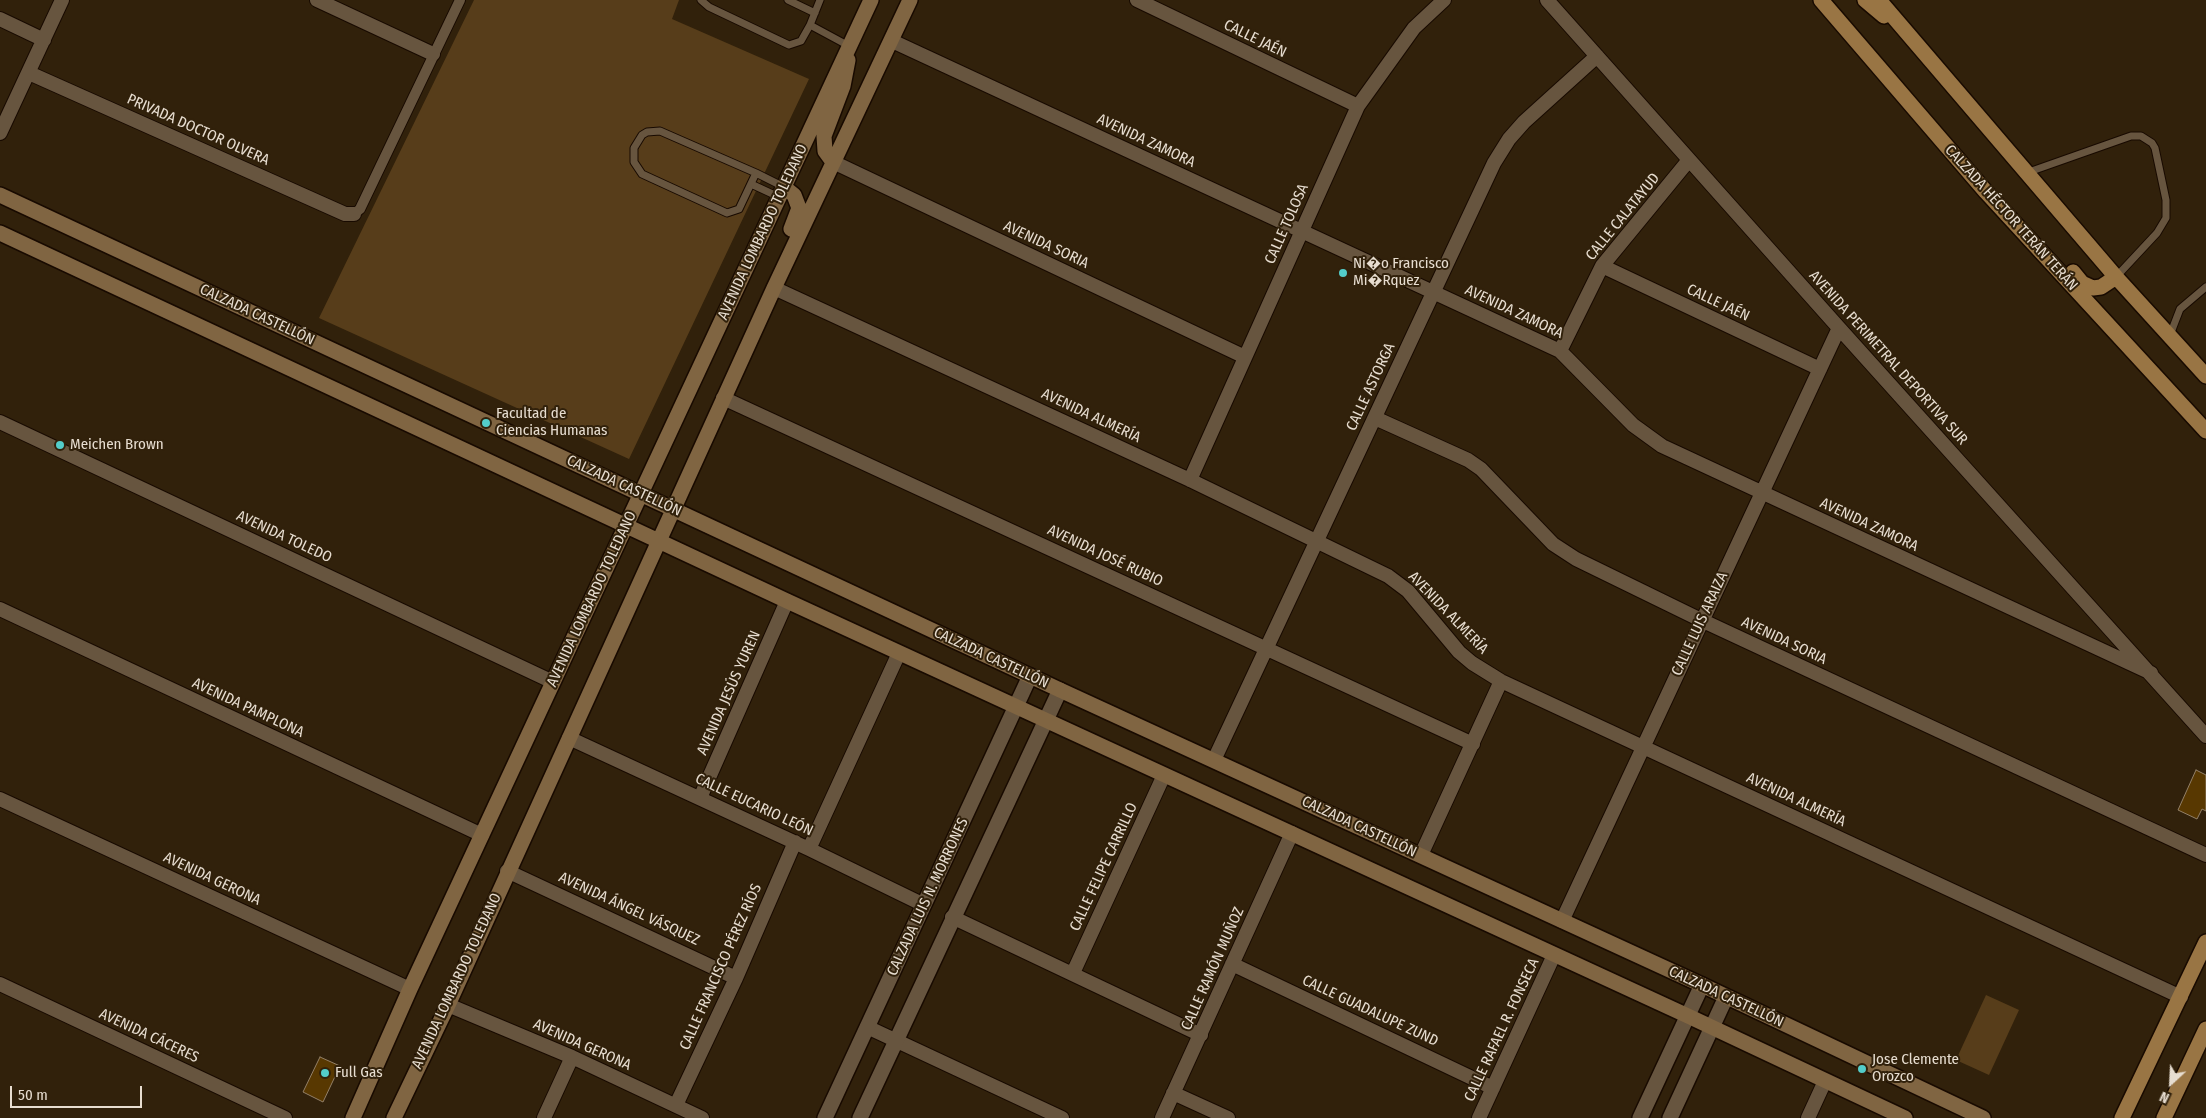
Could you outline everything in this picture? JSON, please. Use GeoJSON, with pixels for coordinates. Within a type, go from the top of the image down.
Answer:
{"type":"FeatureCollection","features":[{"type":"Feature","properties":{"kind":"main road","name":"AVENIDA LOMBARDO TOLEDANO"},"geometry":{"type":"LineString","coordinates":[[353,1118],[410,989],[870,0]]}},
{"type":"Feature","properties":{"kind":"main road","name":"AVENIDA LOMBARDO TOLEDANO"},"geometry":{"type":"LineString","coordinates":[[394,1118],[448,1005],[507,871],[660,541],[723,398],[910,0]]}},
{"type":"Feature","properties":{"kind":"main road","name":"CALZADA HÉCTOR TERÁN TERÁN"},"geometry":{"type":"LineString","coordinates":[[1821,0],[1965,167],[2206,431]]}},
{"type":"Feature","properties":{"kind":"main road"},"geometry":{"type":"LineString","coordinates":[[1865,0],[1911,37]]}},
{"type":"Feature","properties":{"kind":"main road"},"geometry":{"type":"LineString","coordinates":[[1879,0],[2116,278],[2206,376]]}},
{"type":"Feature","properties":{"kind":"main road"},"geometry":{"type":"LineString","coordinates":[[833,162],[825,151],[824,136],[846,75],[849,46]]}},
{"type":"Feature","properties":{"kind":"main road"},"geometry":{"type":"LineString","coordinates":[[1965,167],[1992,183],[2082,283],[2097,288],[2116,278]]}},
{"type":"Feature","properties":{"kind":"main road"},"geometry":{"type":"LineString","coordinates":[[774,288],[773,281],[778,262],[799,208],[794,195],[781,192]]}},
{"type":"Feature","properties":{"kind":"main road","name":"CALZADA CASTELLÓN"},"geometry":{"type":"LineString","coordinates":[[0,195],[1060,690],[1702,985],[1983,1118]]}},
{"type":"Feature","properties":{"kind":"main road"},"geometry":{"type":"LineString","coordinates":[[0,233],[787,601],[1712,1027],[1905,1118]]}},
{"type":"Feature","properties":{"kind":"main road"},"geometry":{"type":"LineString","coordinates":[[2122,1118],[2206,942]]}},
{"type":"Feature","properties":{"kind":"main road"},"geometry":{"type":"LineString","coordinates":[[2164,1118],[2206,1029]]}},
{"type":"Feature","properties":{"kind":"street"},"geometry":{"type":"LineString","coordinates":[[0,132],[62,0]]}},
{"type":"Feature","properties":{"kind":"street"},"geometry":{"type":"LineString","coordinates":[[318,0],[433,54]]}},
{"type":"Feature","properties":{"kind":"street"},"geometry":{"type":"LineString","coordinates":[[354,214],[360,209],[460,0]]}},
{"type":"Feature","properties":{"kind":"street","name":"CALLE JAÉN"},"geometry":{"type":"LineString","coordinates":[[1137,0],[1358,106]]}},
{"type":"Feature","properties":{"kind":"street","name":"CALLE TOLOSA"},"geometry":{"type":"LineString","coordinates":[[1190,480],[1358,106],[1408,35],[1444,0]]}},
{"type":"Feature","properties":{"kind":"street","name":"AVENIDA PERIMETRAL DEPORTIVA SUR"},"geometry":{"type":"LineString","coordinates":[[1547,0],[2206,736]]}},
{"type":"Feature","properties":{"kind":"street"},"geometry":{"type":"LineString","coordinates":[[0,19],[44,40]]}},
{"type":"Feature","properties":{"kind":"street","name":"AVENIDA ZAMORA"},"geometry":{"type":"LineString","coordinates":[[892,41],[1560,351],[1645,436],[1662,446],[1761,494],[2151,673]]}},
{"type":"Feature","properties":{"kind":"street","name":"CALLE ASTORGA"},"geometry":{"type":"LineString","coordinates":[[1214,760],[1494,163],[1509,139],[1524,122],[1597,56]]}},
{"type":"Feature","properties":{"kind":"street","name":"PRIVADA DOCTOR OLVERA"},"geometry":{"type":"LineString","coordinates":[[29,73],[345,214],[354,214]]}},
{"type":"Feature","properties":{"kind":"street","name":"CALLE CALATAYUD"},"geometry":{"type":"LineString","coordinates":[[1560,351],[1602,266],[1689,160]]}},
{"type":"Feature","properties":{"kind":"street","name":"AVENIDA SORIA"},"geometry":{"type":"LineString","coordinates":[[833,162],[1246,357]]}},
{"type":"Feature","properties":{"kind":"street","name":"CALLE JAÉN"},"geometry":{"type":"LineString","coordinates":[[1602,266],[1820,369]]}},
{"type":"Feature","properties":{"kind":"street","name":"AVENIDA ALMERÍA"},"geometry":{"type":"LineString","coordinates":[[774,288],[1317,540],[1398,583],[1408,591],[1459,652],[1472,663],[1501,681],[2181,997]]}},
{"type":"Feature","properties":{"kind":"street","name":"CALLE LUIS ARAIZA"},"geometry":{"type":"LineString","coordinates":[[1562,920],[1839,328]]}},
{"type":"Feature","properties":{"kind":"street","name":"AVENIDA JOSÉ RUBIO"},"geometry":{"type":"LineString","coordinates":[[723,398],[1473,744]]}},
{"type":"Feature","properties":{"kind":"street","name":"AVENIDA SORIA"},"geometry":{"type":"LineString","coordinates":[[1375,418],[1468,460],[1481,469],[1542,534],[1563,552],[1701,620],[2206,855]]}},
{"type":"Feature","properties":{"kind":"street","name":"AVENIDA TOLEDO"},"geometry":{"type":"LineString","coordinates":[[0,422],[553,682]]}},
{"type":"Feature","properties":{"kind":"street","name":"AVENIDA JESÚS YUREN"},"geometry":{"type":"LineString","coordinates":[[700,798],[787,601]]}},
{"type":"Feature","properties":{"kind":"street","name":"AVENIDA PAMPLONA"},"geometry":{"type":"LineString","coordinates":[[0,610],[482,835]]}},
{"type":"Feature","properties":{"kind":"street"},"geometry":{"type":"LineString","coordinates":[[809,849],[899,652]]}},
{"type":"Feature","properties":{"kind":"street","name":"CALZADA LUIS N. MORRONES"},"geometry":{"type":"LineString","coordinates":[[825,1118],[1030,676]]}},
{"type":"Feature","properties":{"kind":"street"},"geometry":{"type":"LineString","coordinates":[[1421,855],[1501,681]]}},
{"type":"Feature","properties":{"kind":"street","name":"CALZADA LUIS N. MORRONES"},"geometry":{"type":"LineString","coordinates":[[860,1118],[952,917],[1060,690]]}},
{"type":"Feature","properties":{"kind":"street","name":"CALLE EUCARIO LEÓN"},"geometry":{"type":"LineString","coordinates":[[569,738],[795,842],[924,905]]}},
{"type":"Feature","properties":{"kind":"street","name":"CALLE FELIPE CARRILLO"},"geometry":{"type":"LineString","coordinates":[[1073,973],[1164,775]]}},
{"type":"Feature","properties":{"kind":"street","name":"AVENIDA GERONA"},"geometry":{"type":"LineString","coordinates":[[0,799],[410,989]]}},
{"type":"Feature","properties":{"kind":"street","name":"CALLE RAMÓN MUÑOZ"},"geometry":{"type":"LineString","coordinates":[[1162,1118],[1292,833]]}},
{"type":"Feature","properties":{"kind":"street","name":"CALLE FRANCISCO PÉREZ RÍOS"},"geometry":{"type":"LineString","coordinates":[[676,1105],[736,978],[795,842]]}},
{"type":"Feature","properties":{"kind":"street","name":"AVENIDA ÁNGEL VÁSQUEZ"},"geometry":{"type":"LineString","coordinates":[[507,871],[736,978]]}},
{"type":"Feature","properties":{"kind":"street"},"geometry":{"type":"LineString","coordinates":[[952,917],[1201,1034]]}},
{"type":"Feature","properties":{"kind":"street","name":"CALLE RAFAEL R. FONSECA"},"geometry":{"type":"LineString","coordinates":[[1479,1118],[1554,955]]}},
{"type":"Feature","properties":{"kind":"street","name":"CALLE GUADALUPE ZUND"},"geometry":{"type":"LineString","coordinates":[[1232,964],[1493,1088]]}},
{"type":"Feature","properties":{"kind":"street","name":"AVENIDA CÁCERES"},"geometry":{"type":"LineString","coordinates":[[0,984],[285,1118]]}},
{"type":"Feature","properties":{"kind":"street"},"geometry":{"type":"LineString","coordinates":[[1640,1118],[1702,985]]}},
{"type":"Feature","properties":{"kind":"street"},"geometry":{"type":"LineString","coordinates":[[1670,1118],[1726,997]]}},
{"type":"Feature","properties":{"kind":"street","name":"AVENIDA GERONA"},"geometry":{"type":"LineString","coordinates":[[448,1005],[572,1057],[702,1118]]}},
{"type":"Feature","properties":{"kind":"street"},"geometry":{"type":"LineString","coordinates":[[867,1027],[1062,1118]]}},
{"type":"Feature","properties":{"kind":"street"},"geometry":{"type":"LineString","coordinates":[[544,1118],[572,1057]]}},
{"type":"Feature","properties":{"kind":"street"},"geometry":{"type":"LineString","coordinates":[[1808,1118],[1825,1081]]}},
{"type":"Feature","properties":{"kind":"street"},"geometry":{"type":"LineString","coordinates":[[1174,1093],[1228,1118]]}},
{"type":"Feature","properties":{"kind":"lane"},"geometry":{"type":"LineString","coordinates":[[701,0],[709,7],[789,44],[801,41],[820,0]]}},
{"type":"Feature","properties":{"kind":"lane"},"geometry":{"type":"LineString","coordinates":[[788,0],[815,13]]}},
{"type":"Feature","properties":{"kind":"lane"},"geometry":{"type":"LineString","coordinates":[[810,25],[849,46]]}},
{"type":"Feature","properties":{"kind":"lane"},"geometry":{"type":"LineString","coordinates":[[756,173],[739,209],[732,213],[723,212],[642,174],[634,162],[634,148],[642,135],[647,132],[660,131],[756,173],[781,192]]}},
{"type":"Feature","properties":{"kind":"lane"},"geometry":{"type":"LineString","coordinates":[[2026,173],[2131,136],[2142,136],[2152,143],[2155,148],[2166,200],[2166,218],[2157,232],[2116,278]]}},
{"type":"Feature","properties":{"kind":"lane"},"geometry":{"type":"LineString","coordinates":[[752,184],[781,192]]}},
{"type":"Feature","properties":{"kind":"lane"},"geometry":{"type":"LineString","coordinates":[[2170,337],[2180,310],[2206,288]]}},
{"type":"Feature","properties":{"kind":"shaded area"},"geometry":{"type":"Polygon","coordinates":[[[474,0],[679,0],[672,19],[809,79],[629,459],[319,318],[474,0]]]}},
{"type":"Feature","properties":{"kind":"shaded area"},"geometry":{"type":"Polygon","coordinates":[[[1986,995],[2019,1010],[1989,1075],[1956,1060],[1986,995]]]}},
{"type":"Feature","properties":{"kind":"building"},"geometry":{"type":"Polygon","coordinates":[[[2196,770],[2206,775],[2206,811],[2202,809],[2197,819],[2178,810],[2196,770]]]}},
{"type":"Feature","properties":{"kind":"building","name":"Full Gas"},"geometry":{"type":"Polygon","coordinates":[[[320,1057],[340,1066],[323,1102],[303,1092],[320,1057]]]}},
{"type":"Feature","properties":{"kind":"place","name":"Ni�o Francisco Mi�Rquez"},"geometry":{"type":"Point","coordinates":[1343,273]}},
{"type":"Feature","properties":{"kind":"place","name":"Facultad de Ciencias Humanas"},"geometry":{"type":"Point","coordinates":[486,423]}},
{"type":"Feature","properties":{"kind":"place","name":"Meichen Brown"},"geometry":{"type":"Point","coordinates":[60,445]}},
{"type":"Feature","properties":{"kind":"place","name":"Jose Clemente Orozco"},"geometry":{"type":"Point","coordinates":[1862,1069]}},
{"type":"Feature","properties":{"kind":"place","name":"Full Gas"},"geometry":{"type":"Point","coordinates":[325,1073]}}]}
